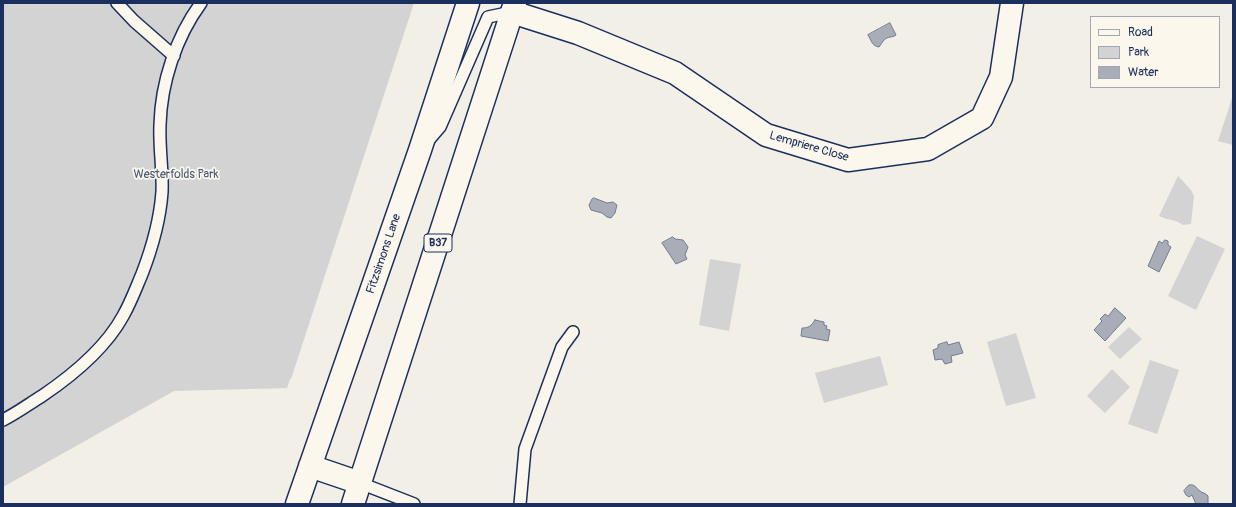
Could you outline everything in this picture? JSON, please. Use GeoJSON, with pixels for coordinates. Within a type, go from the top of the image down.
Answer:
{"type":"FeatureCollection","features":[{"type":"Feature","properties":{"kind":"main road","name":"Fitzsimons Lane"},"geometry":{"type":"LineString","coordinates":[[297,504],[420,150],[468,3]]}},
{"type":"Feature","properties":{"kind":"main road","name":"Lempriere Close"},"geometry":{"type":"LineString","coordinates":[[514,7],[675,73],[766,135],[848,160],[928,149],[982,118],[1001,78],[1012,3]]}},
{"type":"Feature","properties":{"kind":"main road","name":"B37"},"geometry":{"type":"LineString","coordinates":[[353,504],[514,7]]}},
{"type":"Feature","properties":{"kind":"main road"},"geometry":{"type":"LineString","coordinates":[[310,466],[360,483]]}},
{"type":"Feature","properties":{"kind":"lane"},"geometry":{"type":"LineString","coordinates":[[117,3],[134,21],[174,56]]}},
{"type":"Feature","properties":{"kind":"lane"},"geometry":{"type":"LineString","coordinates":[[3,420],[28,406],[48,392],[86,361],[102,345],[112,332],[123,316],[134,293],[151,251],[162,193],[160,141],[161,107],[167,81],[174,56],[193,14],[201,3]]}},
{"type":"Feature","properties":{"kind":"lane"},"geometry":{"type":"LineString","coordinates":[[420,150],[440,127],[488,17],[514,7]]}},
{"type":"Feature","properties":{"kind":"lane"},"geometry":{"type":"LineString","coordinates":[[520,504],[525,449],[562,347],[573,332]]}},
{"type":"Feature","properties":{"kind":"lane"},"geometry":{"type":"LineString","coordinates":[[360,483],[414,504]]}},
{"type":"Feature","properties":{"kind":"green space","name":"Westerfolds Park"},"geometry":{"type":"Polygon","coordinates":[[[3,3],[414,3],[287,388],[174,391],[3,487],[3,3]]]}},
{"type":"Feature","properties":{"kind":"green space"},"geometry":{"type":"Polygon","coordinates":[[[1233,95],[1233,145],[1218,141],[1233,95]]]}},
{"type":"Feature","properties":{"kind":"green space"},"geometry":{"type":"Polygon","coordinates":[[[1178,176],[1191,190],[1194,196],[1191,224],[1183,225],[1176,221],[1159,216],[1178,176]]]}},
{"type":"Feature","properties":{"kind":"green space"},"geometry":{"type":"Polygon","coordinates":[[[1197,236],[1225,249],[1196,310],[1168,296],[1197,236]]]}},
{"type":"Feature","properties":{"kind":"green space"},"geometry":{"type":"Polygon","coordinates":[[[710,259],[741,264],[729,331],[699,325],[710,259]]]}},
{"type":"Feature","properties":{"kind":"green space"},"geometry":{"type":"Polygon","coordinates":[[[1129,327],[1142,339],[1120,359],[1108,347],[1129,327]]]}},
{"type":"Feature","properties":{"kind":"green space"},"geometry":{"type":"Polygon","coordinates":[[[1016,333],[1036,398],[1006,406],[987,342],[1016,333]]]}},
{"type":"Feature","properties":{"kind":"green space"},"geometry":{"type":"Polygon","coordinates":[[[880,356],[888,385],[824,403],[815,373],[880,356]]]}},
{"type":"Feature","properties":{"kind":"green space"},"geometry":{"type":"Polygon","coordinates":[[[1150,360],[1179,370],[1157,434],[1128,424],[1150,360]]]}},
{"type":"Feature","properties":{"kind":"green space"},"geometry":{"type":"Polygon","coordinates":[[[1112,369],[1130,387],[1105,413],[1087,396],[1112,369]]]}},
{"type":"Feature","properties":{"kind":"water"},"geometry":{"type":"Polygon","coordinates":[[[890,23],[896,35],[888,37],[879,47],[875,45],[868,35],[890,23]]]}},
{"type":"Feature","properties":{"kind":"water"},"geometry":{"type":"Polygon","coordinates":[[[594,198],[607,203],[613,202],[617,205],[615,213],[611,218],[602,213],[591,210],[589,205],[594,198]]]}},
{"type":"Feature","properties":{"kind":"water"},"geometry":{"type":"Polygon","coordinates":[[[673,237],[675,239],[683,240],[688,247],[685,255],[687,259],[676,264],[662,243],[673,237]]]}},
{"type":"Feature","properties":{"kind":"water"},"geometry":{"type":"Polygon","coordinates":[[[1165,240],[1168,241],[1168,245],[1171,247],[1159,272],[1148,266],[1159,241],[1162,243],[1165,240]]]}},
{"type":"Feature","properties":{"kind":"water"},"geometry":{"type":"Polygon","coordinates":[[[1115,308],[1126,318],[1105,341],[1094,330],[1102,321],[1100,319],[1105,314],[1108,316],[1115,308]]]}},
{"type":"Feature","properties":{"kind":"water"},"geometry":{"type":"Polygon","coordinates":[[[815,320],[824,322],[824,325],[827,326],[826,329],[830,330],[828,341],[801,336],[802,328],[810,326],[815,320]]]}},
{"type":"Feature","properties":{"kind":"water"},"geometry":{"type":"Polygon","coordinates":[[[947,342],[948,345],[959,342],[963,353],[951,356],[952,362],[945,364],[942,359],[935,360],[933,350],[938,348],[938,345],[947,342]]]}},
{"type":"Feature","properties":{"kind":"water"},"geometry":{"type":"Polygon","coordinates":[[[1189,485],[1194,485],[1208,496],[1208,504],[1196,504],[1192,495],[1189,497],[1186,495],[1184,491],[1189,485]]]}}]}
